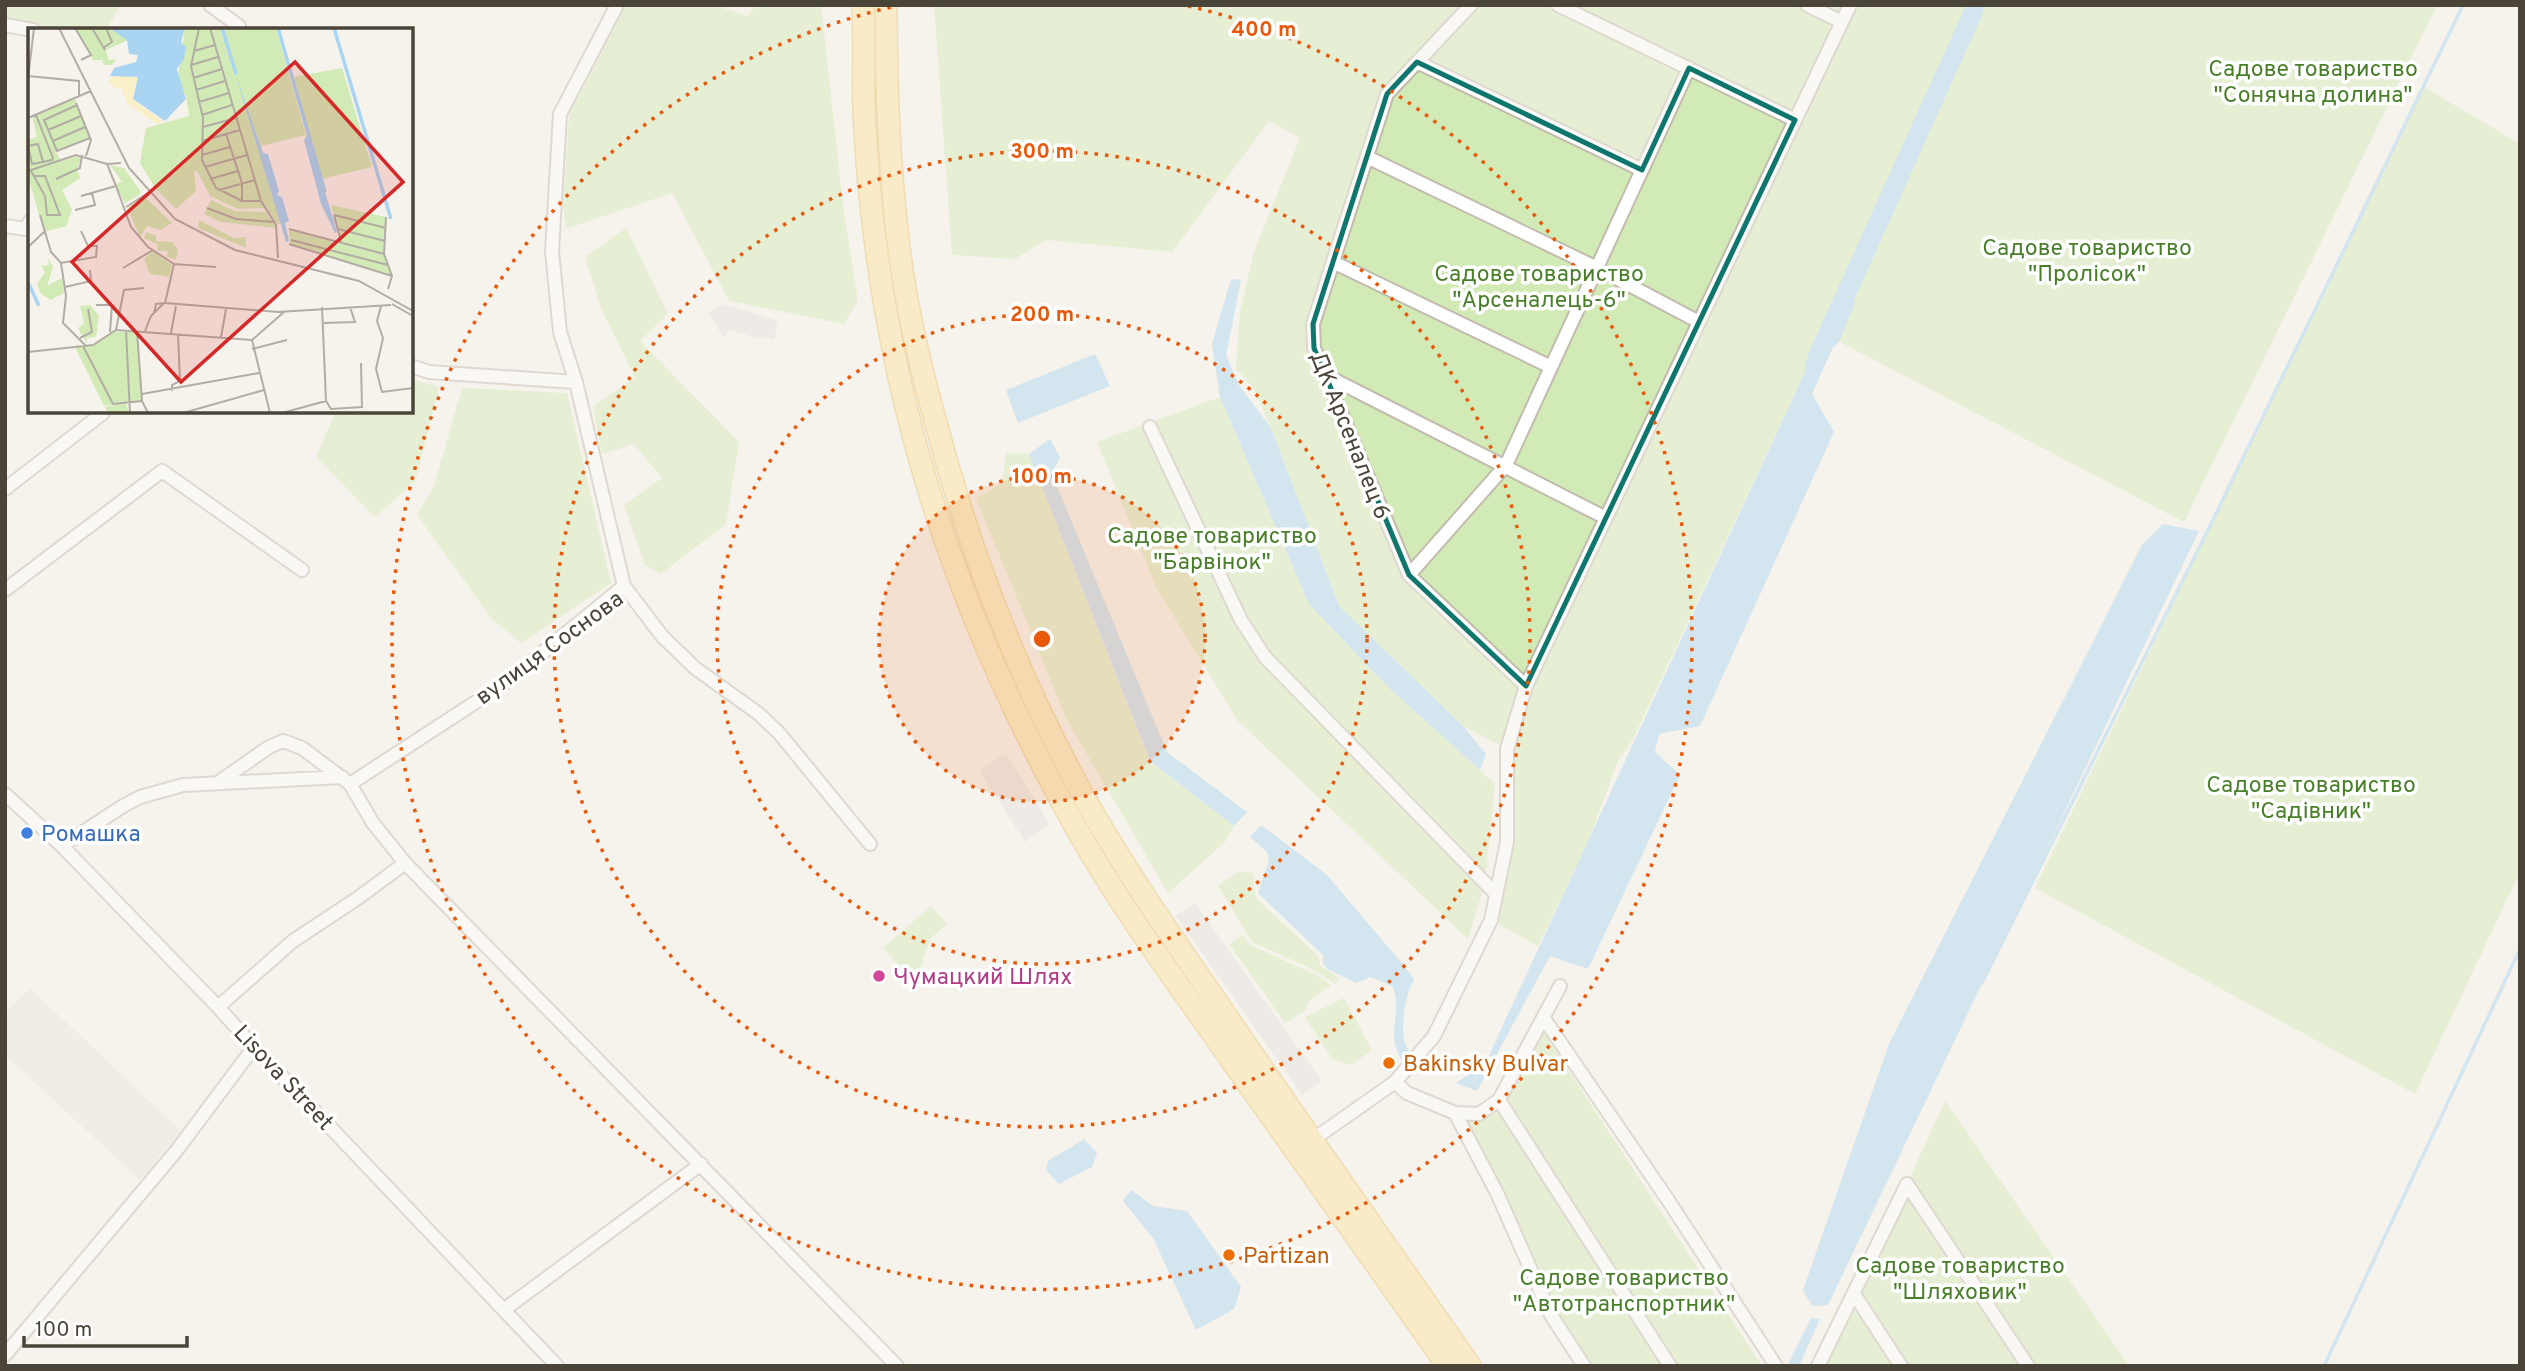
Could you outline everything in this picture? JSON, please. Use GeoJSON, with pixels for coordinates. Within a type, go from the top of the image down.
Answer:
{"type":"FeatureCollection","features":[{"type":"Feature","properties":{"kind":"main road"},"geometry":{"type":"LineString","coordinates":[[863,5],[864,110],[871,197],[886,315],[898,372],[936,513],[1000,682],[1042,766],[1089,849],[1138,926],[1448,1366]]}},
{"type":"Feature","properties":{"kind":"main road"},"geometry":{"type":"LineString","coordinates":[[886,5],[886,90],[900,256],[918,357],[947,470],[970,544],[1020,669],[1093,814],[1311,1141],[1470,1366]]}},
{"type":"Feature","properties":{"kind":"street"},"geometry":{"type":"LineString","coordinates":[[210,5],[240,28]]}},
{"type":"Feature","properties":{"kind":"street"},"geometry":{"type":"LineString","coordinates":[[617,5],[560,114],[552,251],[560,332],[576,382],[624,586]]}},
{"type":"Feature","properties":{"kind":"street","name":"ДК Арсеналец 6"},"geometry":{"type":"LineString","coordinates":[[1471,5],[1387,94],[1313,324],[1314,348],[1409,576],[1526,687]]}},
{"type":"Feature","properties":{"kind":"street"},"geometry":{"type":"LineString","coordinates":[[1558,5],[1795,121]]}},
{"type":"Feature","properties":{"kind":"street"},"geometry":{"type":"LineString","coordinates":[[1807,5],[1842,22]]}},
{"type":"Feature","properties":{"kind":"street"},"geometry":{"type":"LineString","coordinates":[[1311,1141],[1395,1082],[1434,1036],[1490,920],[1507,842],[1507,749],[1526,687],[1850,5]]}},
{"type":"Feature","properties":{"kind":"street"},"geometry":{"type":"LineString","coordinates":[[5,25],[28,29]]}},
{"type":"Feature","properties":{"kind":"street"},"geometry":{"type":"LineString","coordinates":[[1417,62],[1642,170]]}},
{"type":"Feature","properties":{"kind":"street"},"geometry":{"type":"LineString","coordinates":[[1409,576],[1506,465],[1689,68]]}},
{"type":"Feature","properties":{"kind":"street"},"geometry":{"type":"LineString","coordinates":[[1367,157],[1597,268],[1699,322]]}},
{"type":"Feature","properties":{"kind":"street"},"geometry":{"type":"LineString","coordinates":[[5,226],[26,229],[28,225]]}},
{"type":"Feature","properties":{"kind":"street"},"geometry":{"type":"LineString","coordinates":[[1333,262],[1551,368]]}},
{"type":"Feature","properties":{"kind":"street"},"geometry":{"type":"LineString","coordinates":[[413,367],[429,372],[576,382]]}},
{"type":"Feature","properties":{"kind":"street"},"geometry":{"type":"LineString","coordinates":[[1325,375],[1606,518]]}},
{"type":"Feature","properties":{"kind":"street"},"geometry":{"type":"LineString","coordinates":[[5,489],[103,413]]}},
{"type":"Feature","properties":{"kind":"street"},"geometry":{"type":"LineString","coordinates":[[1150,427],[1241,620],[1265,657],[1496,894]]}},
{"type":"Feature","properties":{"kind":"street"},"geometry":{"type":"LineString","coordinates":[[5,590],[166,468],[302,570]]}},
{"type":"Feature","properties":{"kind":"street","name":"вулиця Соснова"},"geometry":{"type":"LineString","coordinates":[[346,781],[505,683],[624,586],[662,636],[695,668],[779,733],[870,845]]}},
{"type":"Feature","properties":{"kind":"street"},"geometry":{"type":"LineString","coordinates":[[219,782],[269,747],[284,741],[302,748],[346,781],[373,823],[405,863],[897,1366]]}},
{"type":"Feature","properties":{"kind":"street"},"geometry":{"type":"LineString","coordinates":[[62,846],[140,797],[183,786],[219,782],[346,781]]}},
{"type":"Feature","properties":{"kind":"street","name":"Lisova Street"},"geometry":{"type":"LineString","coordinates":[[8,802],[62,846],[557,1366]]}},
{"type":"Feature","properties":{"kind":"street"},"geometry":{"type":"LineString","coordinates":[[218,1007],[293,941],[405,863]]}},
{"type":"Feature","properties":{"kind":"street"},"geometry":{"type":"LineString","coordinates":[[1395,1082],[1408,1093],[1455,1113],[1479,1114],[1499,1100],[1560,986]]}},
{"type":"Feature","properties":{"kind":"street"},"geometry":{"type":"LineString","coordinates":[[1543,1017],[1660,1188],[1776,1366]]}},
{"type":"Feature","properties":{"kind":"street"},"geometry":{"type":"LineString","coordinates":[[5,1355],[177,1150],[254,1047]]}},
{"type":"Feature","properties":{"kind":"street"},"geometry":{"type":"LineString","coordinates":[[1499,1100],[1670,1366]]}},
{"type":"Feature","properties":{"kind":"street"},"geometry":{"type":"LineString","coordinates":[[1455,1113],[1497,1193],[1551,1315],[1584,1366]]}},
{"type":"Feature","properties":{"kind":"street"},"geometry":{"type":"LineString","coordinates":[[505,1309],[701,1164]]}},
{"type":"Feature","properties":{"kind":"street"},"geometry":{"type":"LineString","coordinates":[[1818,1366],[1907,1184],[2028,1366]]}},
{"type":"Feature","properties":{"kind":"street"},"geometry":{"type":"LineString","coordinates":[[1854,1294],[1901,1366]]}},
{"type":"Feature","properties":{"kind":"highlighted area"},"geometry":{"type":"Polygon","coordinates":[[[1417,62],[1642,170],[1689,68],[1795,120],[1526,686],[1409,575],[1314,348],[1313,324],[1387,94],[1417,62]]]}},
{"type":"Feature","properties":{"kind":"shaded area"},"geometry":{"type":"Polygon","coordinates":[[[724,304],[778,321],[774,340],[730,330],[723,337],[708,312],[724,304]]]}},
{"type":"Feature","properties":{"kind":"shaded area"},"geometry":{"type":"Polygon","coordinates":[[[1006,753],[1050,824],[1025,842],[979,771],[1006,753]]]}},
{"type":"Feature","properties":{"kind":"shaded area"},"geometry":{"type":"Polygon","coordinates":[[[1195,903],[1322,1081],[1302,1095],[1176,916],[1195,903]]]}},
{"type":"Feature","properties":{"kind":"shaded area"},"geometry":{"type":"Polygon","coordinates":[[[30,988],[181,1131],[140,1180],[5,1055],[5,1014],[30,988]]]}},
{"type":"Feature","properties":{"kind":"green space"},"geometry":{"type":"Polygon","coordinates":[[[5,5],[121,5],[107,28],[43,28],[5,18],[5,5]]]}},
{"type":"Feature","properties":{"kind":"green space"},"geometry":{"type":"Polygon","coordinates":[[[626,5],[714,5],[747,16],[757,5],[821,5],[844,213],[858,300],[844,324],[729,301],[672,193],[566,229],[563,206],[569,115],[626,5]]]}},
{"type":"Feature","properties":{"kind":"green space"},"geometry":{"type":"Polygon","coordinates":[[[934,5],[2437,5],[2184,522],[1838,341],[1804,374],[1633,739],[1618,761],[1587,844],[1538,946],[1491,920],[1507,842],[1507,749],[1463,726],[1339,606],[1271,428],[1253,387],[1236,369],[1240,311],[1254,252],[1300,138],[1269,121],[1172,252],[1046,240],[1015,259],[952,255],[934,5]]]}},
{"type":"Feature","properties":{"kind":"green space","name":"Садове товариство \"Садівник\""},"geometry":{"type":"Polygon","coordinates":[[[2424,87],[2520,144],[2520,872],[2415,1094],[2035,888],[2424,87]]]}},
{"type":"Feature","properties":{"kind":"green space"},"geometry":{"type":"Polygon","coordinates":[[[626,228],[668,314],[640,341],[739,442],[726,524],[661,574],[645,565],[624,505],[662,478],[634,444],[602,454],[593,407],[635,377],[601,308],[585,257],[626,228]]]}},
{"type":"Feature","properties":{"kind":"green space"},"geometry":{"type":"Polygon","coordinates":[[[413,380],[439,387],[416,480],[375,517],[316,457],[335,413],[413,413],[413,380]]]}},
{"type":"Feature","properties":{"kind":"green space"},"geometry":{"type":"Polygon","coordinates":[[[462,388],[567,393],[611,583],[521,643],[491,618],[417,515],[434,486],[462,388]]]}},
{"type":"Feature","properties":{"kind":"green space","name":"Садове товариство \"Барвінок\""},"geometry":{"type":"Polygon","coordinates":[[[1220,397],[1309,604],[1390,688],[1495,784],[1485,883],[1468,939],[1238,721],[1157,589],[1097,442],[1220,397]]]}},
{"type":"Feature","properties":{"kind":"green space"},"geometry":{"type":"Polygon","coordinates":[[[1006,453],[1029,454],[1149,761],[1234,826],[1225,842],[1168,893],[1067,720],[976,498],[1002,483],[1006,453]]]}},
{"type":"Feature","properties":{"kind":"green space"},"geometry":{"type":"Polygon","coordinates":[[[1238,872],[1253,873],[1256,898],[1315,953],[1320,966],[1339,978],[1336,984],[1310,968],[1252,942],[1218,886],[1238,872]]]}},
{"type":"Feature","properties":{"kind":"green space"},"geometry":{"type":"Polygon","coordinates":[[[931,906],[947,924],[930,939],[915,985],[883,948],[931,906]]]}},
{"type":"Feature","properties":{"kind":"green space"},"geometry":{"type":"Polygon","coordinates":[[[1243,935],[1250,945],[1314,974],[1331,985],[1308,1002],[1305,1011],[1285,1023],[1229,944],[1243,935]]]}},
{"type":"Feature","properties":{"kind":"green space"},"geometry":{"type":"Polygon","coordinates":[[[1344,998],[1372,1050],[1351,1065],[1332,1059],[1305,1017],[1344,998]]]}},
{"type":"Feature","properties":{"kind":"green space","name":"Садове товариство \"Автотранспортник\""},"geometry":{"type":"Polygon","coordinates":[[[1539,1025],[1762,1366],[1583,1366],[1460,1123],[1499,1100],[1539,1025]]]}},
{"type":"Feature","properties":{"kind":"green space","name":"Садове товариство \"Шляховик\""},"geometry":{"type":"Polygon","coordinates":[[[1945,1101],[2129,1366],[1818,1366],[1945,1101]]]}},
{"type":"Feature","properties":{"kind":"water"},"geometry":{"type":"Polygon","coordinates":[[[1966,5],[1985,5],[1812,394],[1834,432],[1700,726],[1659,734],[1655,752],[1680,775],[1588,969],[1550,956],[1477,1091],[1456,1083],[1485,1064],[1804,374],[1808,354],[1966,5]]]}},
{"type":"Feature","properties":{"kind":"water"},"geometry":{"type":"Polygon","coordinates":[[[1231,279],[1241,280],[1226,355],[1239,385],[1271,428],[1339,606],[1463,726],[1486,754],[1480,770],[1389,688],[1309,604],[1220,397],[1212,344],[1231,279]]]}},
{"type":"Feature","properties":{"kind":"water"},"geometry":{"type":"Polygon","coordinates":[[[1095,354],[1110,386],[1018,423],[1006,390],[1095,354]]]}},
{"type":"Feature","properties":{"kind":"water"},"geometry":{"type":"Polygon","coordinates":[[[1050,439],[1060,457],[1052,474],[1167,752],[1247,812],[1234,826],[1150,761],[1029,454],[1050,439]]]}},
{"type":"Feature","properties":{"kind":"water"},"geometry":{"type":"Polygon","coordinates":[[[2163,524],[2199,531],[1828,1305],[1812,1306],[1803,1290],[1889,1044],[2142,545],[2163,524]]]}},
{"type":"Feature","properties":{"kind":"water"},"geometry":{"type":"Polygon","coordinates":[[[1261,825],[1327,875],[1410,973],[1414,980],[1406,1002],[1403,1030],[1405,1044],[1412,1054],[1403,1063],[1394,1040],[1396,1004],[1392,986],[1370,977],[1356,983],[1329,970],[1323,964],[1323,955],[1258,893],[1269,860],[1267,852],[1250,837],[1261,825]]]}},
{"type":"Feature","properties":{"kind":"water"},"geometry":{"type":"Polygon","coordinates":[[[1084,1139],[1097,1153],[1092,1167],[1059,1184],[1046,1170],[1048,1161],[1084,1139]]]}},
{"type":"Feature","properties":{"kind":"water"},"geometry":{"type":"Polygon","coordinates":[[[1131,1190],[1153,1206],[1187,1211],[1241,1287],[1234,1309],[1196,1330],[1153,1238],[1123,1201],[1131,1190]]]}},
{"type":"Feature","properties":{"kind":"water"},"geometry":{"type":"Polygon","coordinates":[[[1811,1318],[1820,1319],[1799,1366],[1787,1366],[1811,1318]]]}},
{"type":"Feature","properties":{"kind":"waterway"},"geometry":{"type":"LineString","coordinates":[[1982,983],[2208,530],[2463,5]]}},
{"type":"Feature","properties":{"kind":"waterway"},"geometry":{"type":"LineString","coordinates":[[1832,346],[1838,340],[1853,303]]}},
{"type":"Feature","properties":{"kind":"waterway"},"geometry":{"type":"LineString","coordinates":[[2324,1366],[2520,949]]}},
{"type":"Feature","properties":{"kind":"place","name":"Ромашка"},"geometry":{"type":"Point","coordinates":[27,833]}},
{"type":"Feature","properties":{"kind":"place","name":"Чумацкий Шлях"},"geometry":{"type":"Point","coordinates":[879,976]}},
{"type":"Feature","properties":{"kind":"place","name":"Bakinsky Bulvar"},"geometry":{"type":"Point","coordinates":[1389,1063]}},
{"type":"Feature","properties":{"kind":"place","name":"Partizan"},"geometry":{"type":"Point","coordinates":[1229,1255]}},
{"type":"Feature","properties":{"kind":"park label","name":"Садове товариство \"Сонячна долина\""},"geometry":{"type":"Point","coordinates":[2313,81]}},
{"type":"Feature","properties":{"kind":"park label","name":"Садове товариство \"Пролісок\""},"geometry":{"type":"Point","coordinates":[2087,260]}},
{"type":"Feature","properties":{"kind":"park label","name":"Садове товариство \"Арсеналець-6\""},"geometry":{"type":"Point","coordinates":[1539,286]}}]}
